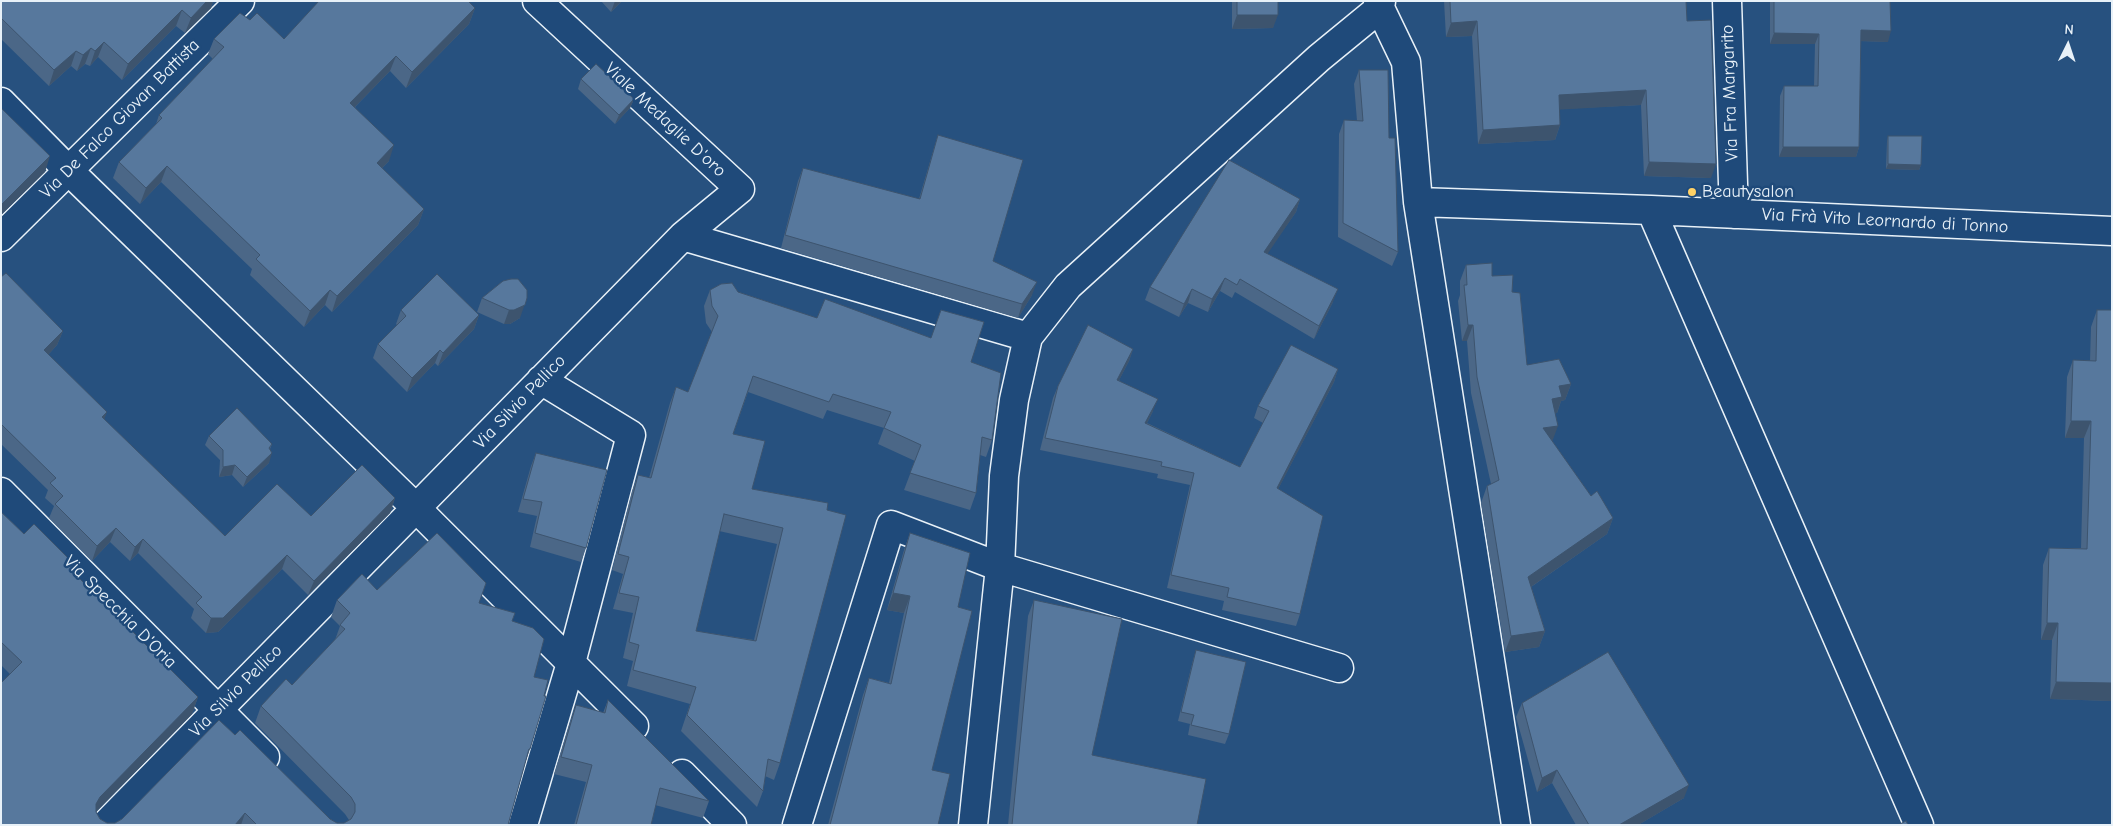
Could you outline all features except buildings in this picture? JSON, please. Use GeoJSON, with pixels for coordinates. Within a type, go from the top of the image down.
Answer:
{"type":"FeatureCollection","features":[{"type":"Feature","properties":{"kind":"street","name":"Via De Falco Giovan Battista"},"geometry":{"type":"LineString","coordinates":[[1,237],[240,1]]}},
{"type":"Feature","properties":{"kind":"street","name":"Viale Medaglie D'oro"},"geometry":{"type":"LineString","coordinates":[[537,1],[740,189],[683,236]]}},
{"type":"Feature","properties":{"kind":"street","name":"Via Fra Margarito"},"geometry":{"type":"LineString","coordinates":[[1727,1],[1734,214]]}},
{"type":"Feature","properties":{"kind":"street"},"geometry":{"type":"LineString","coordinates":[[973,825],[1000,567],[1004,476],[1014,400],[1028,337],[1068,286],[1380,3],[1406,62],[1418,202],[1516,825]]}},
{"type":"Feature","properties":{"kind":"street"},"geometry":{"type":"LineString","coordinates":[[1,102],[68,170],[416,508],[732,825]]}},
{"type":"Feature","properties":{"kind":"street","name":"Via Frà Vito Leornardo di Tonno"},"geometry":{"type":"LineString","coordinates":[[1418,202],[1651,210],[2112,231]]}},
{"type":"Feature","properties":{"kind":"street"},"geometry":{"type":"LineString","coordinates":[[1651,210],[1920,825]]}},
{"type":"Feature","properties":{"kind":"street"},"geometry":{"type":"LineString","coordinates":[[683,236],[1028,337]]}},
{"type":"Feature","properties":{"kind":"street","name":"Via Silvio Pellico"},"geometry":{"type":"LineString","coordinates":[[104,825],[683,236]]}},
{"type":"Feature","properties":{"kind":"street"},"geometry":{"type":"LineString","coordinates":[[522,825],[571,663],[631,435],[542,380]]}},
{"type":"Feature","properties":{"kind":"street","name":"Via Specchia D'Oria"},"geometry":{"type":"LineString","coordinates":[[1,492],[286,777]]}},
{"type":"Feature","properties":{"kind":"street"},"geometry":{"type":"LineString","coordinates":[[796,825],[890,525],[1000,567],[1339,668]]}},
{"type":"Feature","properties":{"kind":"place","name":"Beautysalon"},"geometry":{"type":"Point","coordinates":[1692,192]}}]}
